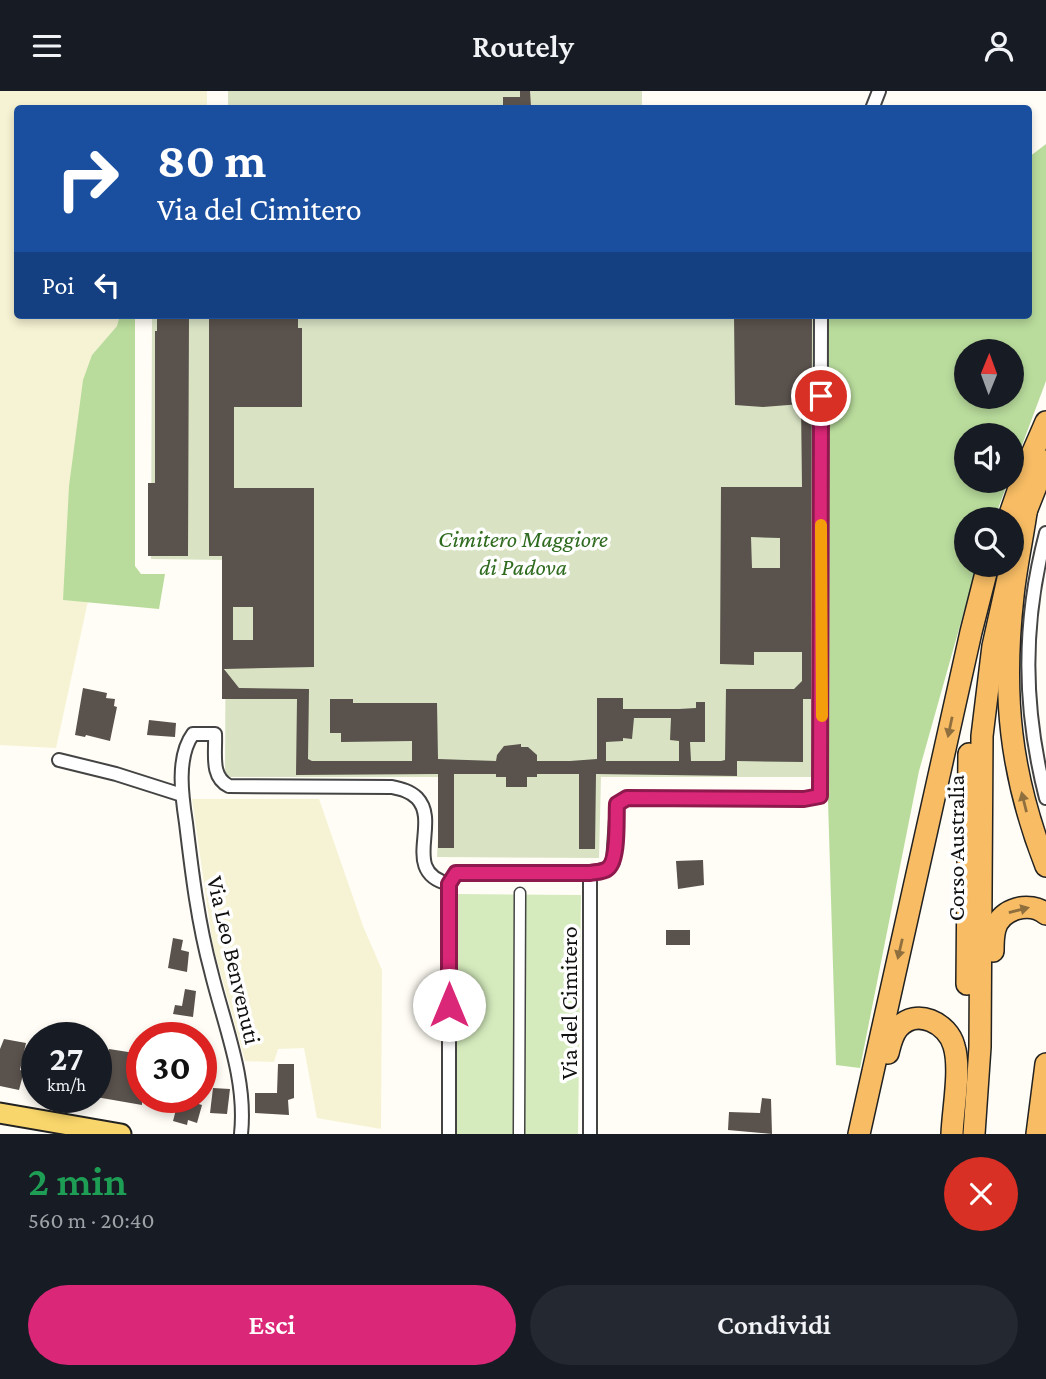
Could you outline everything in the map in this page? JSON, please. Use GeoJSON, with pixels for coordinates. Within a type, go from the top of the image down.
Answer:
{"type":"FeatureCollection","features":[{"type":"Feature","properties":{"kind":"highway","name":"Corso Australia"},"geometry":{"type":"LineString","coordinates":[[1016,507],[1046,422]]}},
{"type":"Feature","properties":{"kind":"highway","name":"Corso Australia"},"geometry":{"type":"LineString","coordinates":[[1017,507],[1046,461]]}},
{"type":"Feature","properties":{"kind":"highway"},"geometry":{"type":"LineString","coordinates":[[859,1134],[985,577]]}},
{"type":"Feature","properties":{"kind":"highway","name":"Corso Australia"},"geometry":{"type":"LineString","coordinates":[[961,1134],[967,1033],[970,721],[978,639],[991,577]]}},
{"type":"Feature","properties":{"kind":"highway","name":"Corso Australia"},"geometry":{"type":"LineString","coordinates":[[975,1134],[980,1047],[982,736],[993,646],[1008,577]]}},
{"type":"Feature","properties":{"kind":"highway"},"geometry":{"type":"LineString","coordinates":[[1013,577],[1007,690],[1011,737],[1024,805],[1046,866]]}},
{"type":"Feature","properties":{"kind":"highway"},"geometry":{"type":"LineString","coordinates":[[975,1134],[989,1074],[995,927],[1001,918],[1016,908],[1033,907],[1046,913]]}},
{"type":"Feature","properties":{"kind":"highway"},"geometry":{"type":"LineString","coordinates":[[870,1134],[891,1040],[899,1026],[915,1019],[934,1021],[947,1030],[955,1047],[952,1134]]}},
{"type":"Feature","properties":{"kind":"highway"},"geometry":{"type":"LineString","coordinates":[[1037,1134],[1046,1064]]}},
{"type":"Feature","properties":{"kind":"main road"},"geometry":{"type":"LineString","coordinates":[[0,1113],[39,1127],[121,1134]]}},
{"type":"Feature","properties":{"kind":"street"},"geometry":{"type":"LineString","coordinates":[[449,1134],[449,884],[456,873],[590,873],[607,869],[613,862],[617,804],[627,798],[804,799],[820,796],[821,319]]}},
{"type":"Feature","properties":{"kind":"street"},"geometry":{"type":"LineString","coordinates":[[1046,533],[1030,607],[1027,661],[1035,753],[1046,798]]}},
{"type":"Feature","properties":{"kind":"street","name":"Via Leo Benvenuti"},"geometry":{"type":"LineString","coordinates":[[241,1134],[240,1080],[199,918],[182,795],[187,742],[193,734],[215,734],[216,774],[220,782],[229,786],[392,787],[407,791],[418,799],[424,809],[424,864],[432,877],[449,884]]}},
{"type":"Feature","properties":{"kind":"street"},"geometry":{"type":"LineString","coordinates":[[59,760],[116,774],[182,795]]}},
{"type":"Feature","properties":{"kind":"street","name":"Via del Cimitero"},"geometry":{"type":"LineString","coordinates":[[590,873],[590,1134]]}},
{"type":"Feature","properties":{"kind":"street","name":"Via del Cimitero"},"geometry":{"type":"LineString","coordinates":[[519,1134],[520,893]]}},
{"type":"Feature","properties":{"kind":"shaded area"},"geometry":{"type":"Polygon","coordinates":[[[0,91],[207,91],[207,105],[14,105],[14,319],[119,319],[117,326],[92,355],[63,600],[88,601],[56,748],[0,745],[0,91]]]}},
{"type":"Feature","properties":{"kind":"shaded area"},"geometry":{"type":"Polygon","coordinates":[[[192,799],[319,799],[363,926],[382,970],[381,1129],[317,1118],[304,1048],[278,1049],[274,1062],[245,1061],[213,946],[192,799]]]}},
{"type":"Feature","properties":{"kind":"green space"},"geometry":{"type":"Polygon","coordinates":[[[228,91],[642,91],[642,105],[228,105],[228,91]]]}},
{"type":"Feature","properties":{"kind":"green space"},"geometry":{"type":"Polygon","coordinates":[[[1046,144],[1046,381],[1024,440],[1024,423],[954,423],[954,493],[1004,493],[999,507],[954,507],[954,577],[974,577],[919,771],[860,1068],[836,1065],[828,800],[827,319],[1032,319],[1032,155],[1046,144]]]}},
{"type":"Feature","properties":{"kind":"green space"},"geometry":{"type":"Polygon","coordinates":[[[119,319],[135,319],[135,566],[141,574],[165,574],[159,609],[63,600],[69,486],[83,380],[92,355],[117,326],[119,319]]]}},
{"type":"Feature","properties":{"kind":"green space","name":"Cimitero Maggiore di Padova"},"geometry":{"type":"Polygon","coordinates":[[[152,319],[816,319],[814,777],[601,777],[599,858],[437,857],[441,777],[225,777],[226,560],[151,559],[152,319]]]}},
{"type":"Feature","properties":{"kind":"green space"},"geometry":{"type":"Polygon","coordinates":[[[456,894],[581,895],[578,1134],[455,1134],[456,894]]]}},
{"type":"Feature","properties":{"kind":"building"},"geometry":{"type":"Polygon","coordinates":[[[520,91],[530,91],[531,105],[503,105],[503,97],[520,97],[520,91]]]}},
{"type":"Feature","properties":{"kind":"building"},"geometry":{"type":"Polygon","coordinates":[[[157,319],[189,319],[188,556],[148,556],[148,483],[155,483],[157,319]]]}},
{"type":"Feature","properties":{"kind":"building"},"geometry":{"type":"Polygon","coordinates":[[[209,319],[298,319],[298,328],[302,328],[302,407],[234,407],[234,488],[314,488],[314,667],[224,669],[239,688],[309,689],[308,759],[312,761],[412,761],[412,741],[341,742],[341,733],[330,733],[330,699],[353,699],[353,703],[437,703],[438,759],[496,761],[504,746],[521,744],[521,747],[528,747],[537,755],[537,761],[597,759],[597,698],[623,698],[623,709],[696,708],[696,702],[705,702],[705,742],[690,742],[691,761],[725,760],[726,689],[794,689],[802,681],[802,652],[754,652],[754,665],[720,664],[721,487],[802,487],[801,404],[763,407],[735,405],[734,319],[812,319],[811,699],[803,699],[803,762],[737,761],[737,776],[596,774],[595,849],[579,849],[579,774],[537,774],[537,777],[527,777],[527,787],[506,787],[506,777],[496,777],[496,774],[454,774],[454,848],[438,848],[438,774],[296,775],[297,699],[222,699],[222,556],[209,556],[209,319]],[[751,537],[752,568],[780,568],[780,538],[751,537]],[[233,607],[233,640],[253,640],[253,607],[233,607]],[[634,718],[632,739],[606,742],[606,761],[679,761],[679,741],[670,740],[671,718],[634,718]]]}},
{"type":"Feature","properties":{"kind":"building"},"geometry":{"type":"Polygon","coordinates":[[[83,688],[107,693],[106,698],[115,699],[114,706],[117,707],[110,741],[75,735],[83,688]]]}},
{"type":"Feature","properties":{"kind":"building"},"geometry":{"type":"Polygon","coordinates":[[[149,720],[176,723],[175,737],[147,735],[149,720]]]}},
{"type":"Feature","properties":{"kind":"building"},"geometry":{"type":"Polygon","coordinates":[[[703,860],[704,885],[678,889],[676,861],[703,860]]]}},
{"type":"Feature","properties":{"kind":"building"},"geometry":{"type":"Polygon","coordinates":[[[666,930],[690,930],[690,945],[666,945],[666,930]]]}},
{"type":"Feature","properties":{"kind":"building"},"geometry":{"type":"Polygon","coordinates":[[[173,938],[183,940],[181,950],[189,952],[187,972],[168,968],[173,938]]]}},
{"type":"Feature","properties":{"kind":"building"},"geometry":{"type":"Polygon","coordinates":[[[185,989],[196,991],[193,1017],[173,1014],[175,1005],[182,1006],[185,989]]]}},
{"type":"Feature","properties":{"kind":"building"},"geometry":{"type":"Polygon","coordinates":[[[4,1039],[21,1042],[19,1090],[0,1086],[0,1049],[4,1039]]]}},
{"type":"Feature","properties":{"kind":"building"},"geometry":{"type":"Polygon","coordinates":[[[112,1049],[126,1052],[126,1102],[112,1100],[112,1049]]]}},
{"type":"Feature","properties":{"kind":"building"},"geometry":{"type":"Polygon","coordinates":[[[278,1064],[294,1064],[294,1098],[288,1100],[289,1115],[255,1113],[255,1093],[277,1093],[278,1064]]]}},
{"type":"Feature","properties":{"kind":"building"},"geometry":{"type":"Polygon","coordinates":[[[217,1088],[230,1089],[227,1114],[210,1113],[217,1113],[217,1088]]]}},
{"type":"Feature","properties":{"kind":"building"},"geometry":{"type":"Polygon","coordinates":[[[762,1098],[771,1099],[772,1134],[728,1130],[729,1112],[760,1113],[762,1098]]]}},
{"type":"Feature","properties":{"kind":"building"},"geometry":{"type":"Polygon","coordinates":[[[175,1113],[200,1113],[197,1123],[188,1120],[187,1125],[173,1121],[175,1113]]]}},
{"type":"Feature","properties":{"kind":"slow traffic"},"geometry":{"type":"LineString","coordinates":[[821,525],[822,716]]}},
{"type":"Feature","properties":{"kind":"route"},"geometry":{"type":"LineString","coordinates":[[449,1005],[449,884],[456,873],[590,873],[607,869],[615,854],[617,804],[627,798],[804,799],[820,796],[821,396]]}}]}
